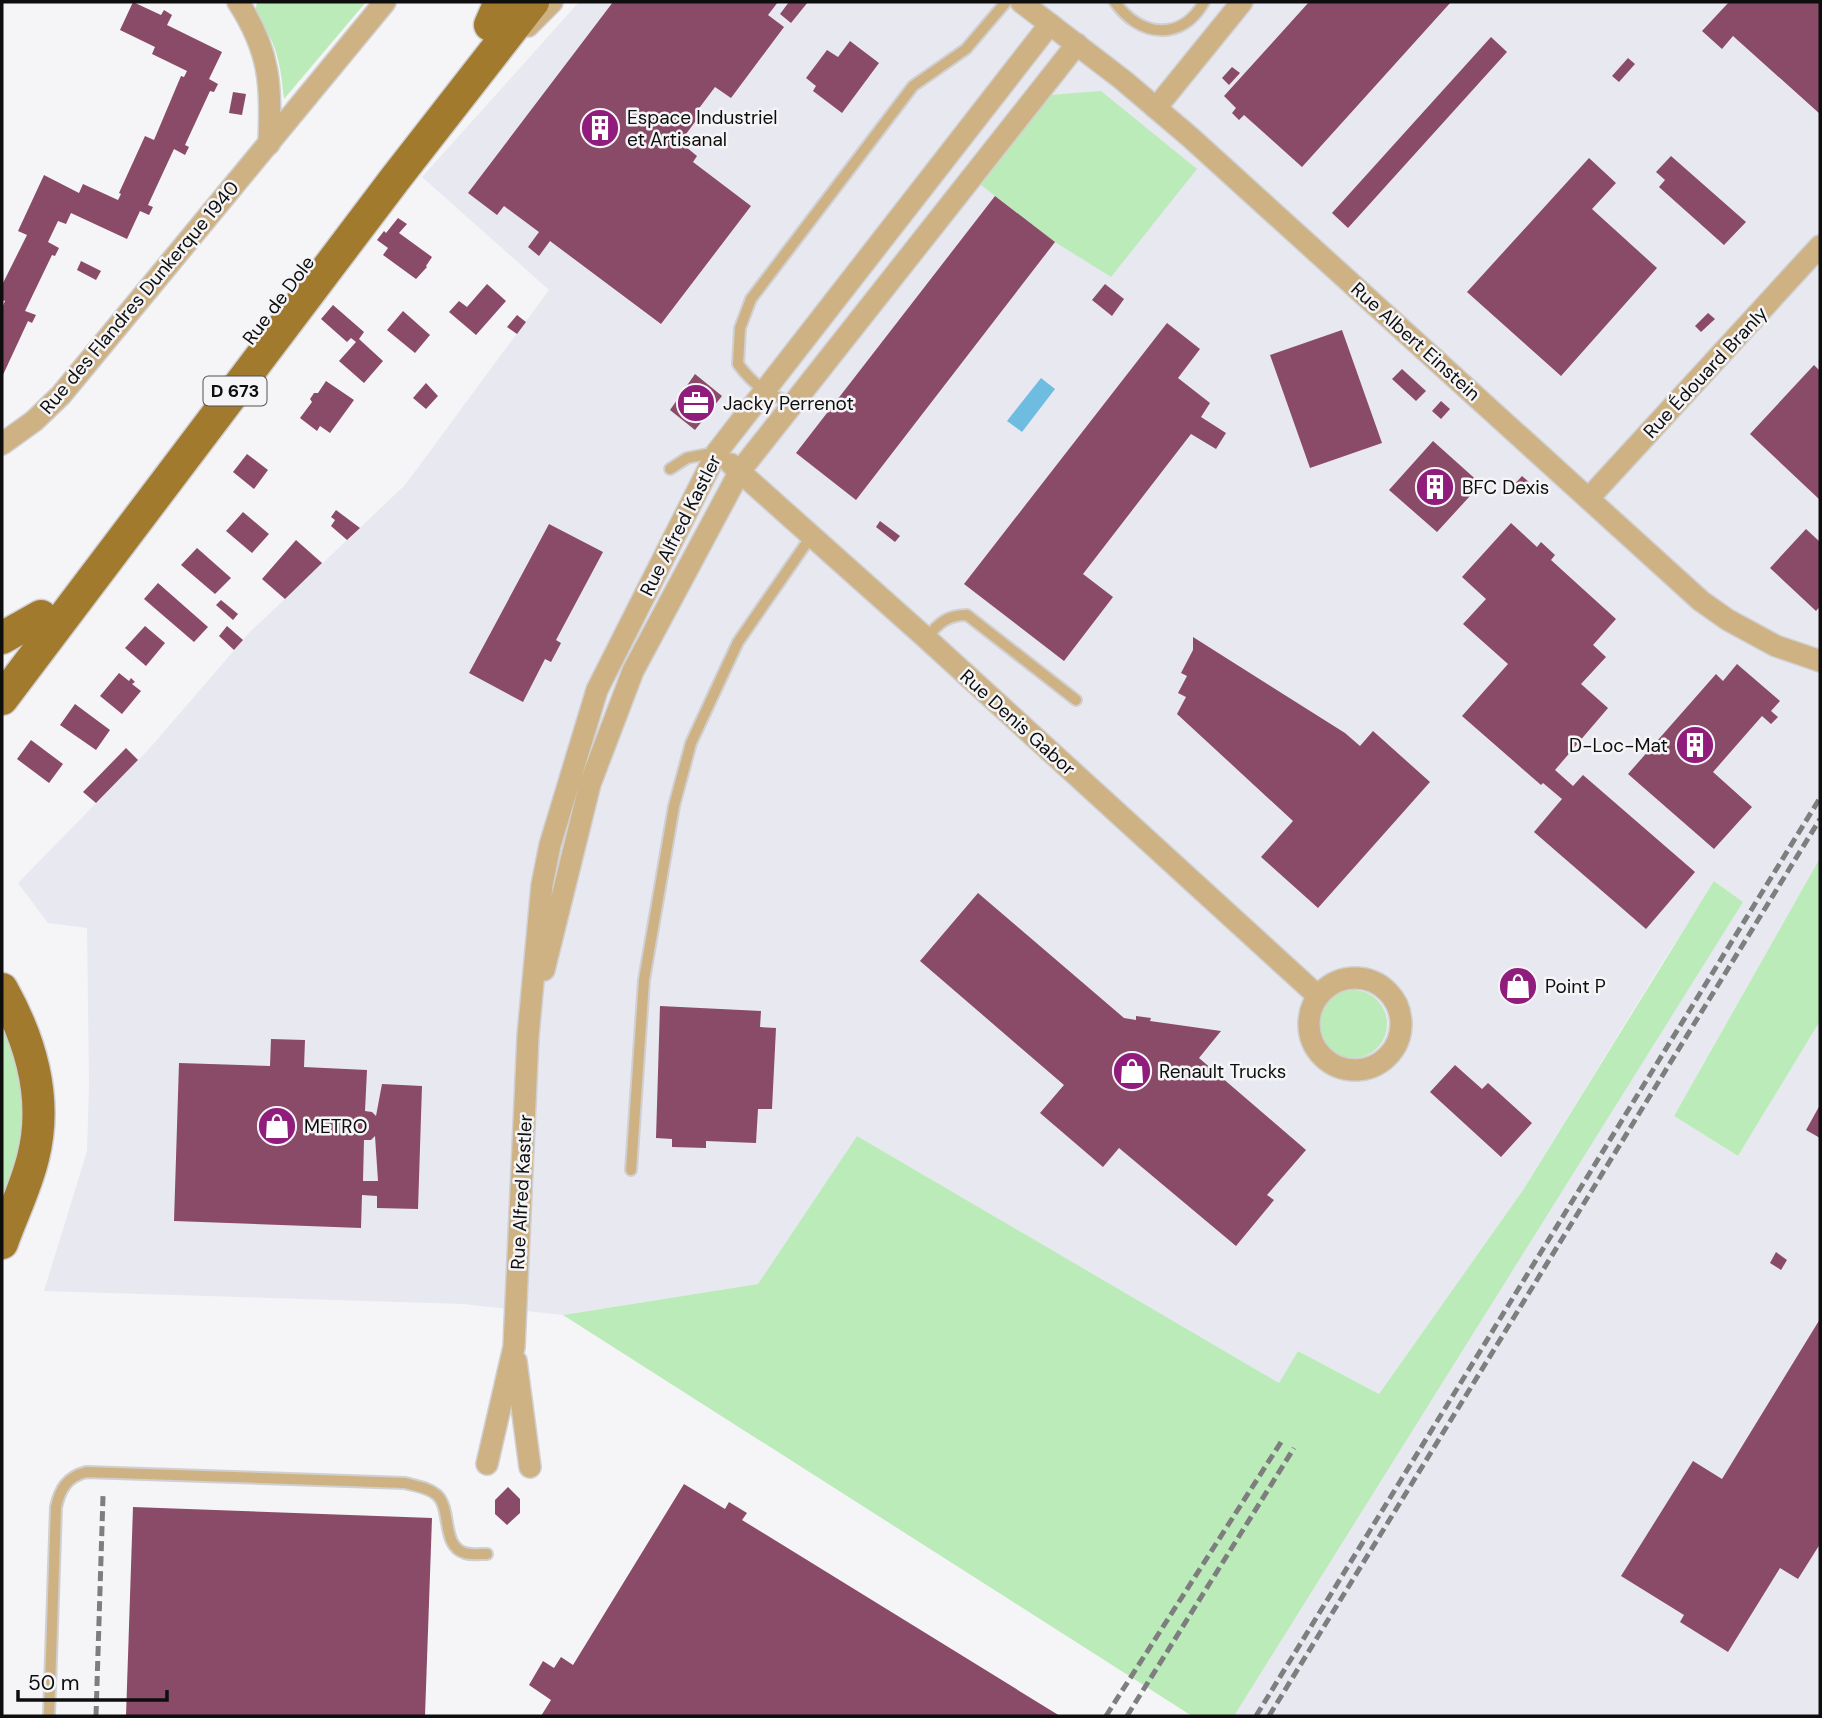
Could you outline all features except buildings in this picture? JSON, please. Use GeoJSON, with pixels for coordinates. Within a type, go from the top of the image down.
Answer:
{"type":"FeatureCollection","features":[{"type":"Feature","properties":{"kind":"main road","name":"Rue de Dole"},"geometry":{"type":"LineString","coordinates":[[4,690],[533,2]]}},
{"type":"Feature","properties":{"kind":"main road","name":"Rue de Dole"},"geometry":{"type":"LineString","coordinates":[[4,690],[41,616],[500,10]]}},
{"type":"Feature","properties":{"kind":"main road"},"geometry":{"type":"LineString","coordinates":[[2,638],[41,616]]}},
{"type":"Feature","properties":{"kind":"main road"},"geometry":{"type":"LineString","coordinates":[[2,989],[23,1029],[36,1075],[39,1132],[33,1161],[2,1243]]}},
{"type":"Feature","properties":{"kind":"street"},"geometry":{"type":"LineString","coordinates":[[238,2],[259,40],[268,69],[269,144]]}},
{"type":"Feature","properties":{"kind":"street","name":"Rue des Flandres Dunkerque 1940"},"geometry":{"type":"LineString","coordinates":[[2,443],[34,421],[61,395],[385,2]]}},
{"type":"Feature","properties":{"kind":"street","name":"Rue de Dole"},"geometry":{"type":"LineString","coordinates":[[469,83],[552,2]]}},
{"type":"Feature","properties":{"kind":"street","name":"Rue Albert Einstein"},"geometry":{"type":"LineString","coordinates":[[1021,2],[1156,108],[1701,601],[1728,620],[1776,646],[1820,661]]}},
{"type":"Feature","properties":{"kind":"street"},"geometry":{"type":"LineString","coordinates":[[1156,108],[1242,2]]}},
{"type":"Feature","properties":{"kind":"street","name":"Rue Alfred Kastler"},"geometry":{"type":"LineString","coordinates":[[530,1466],[514,1347],[528,1037],[542,885],[550,845],[597,690],[717,452],[1050,24]]}},
{"type":"Feature","properties":{"kind":"street","name":"Rue Alfred Kastler"},"geometry":{"type":"LineString","coordinates":[[528,1037],[590,784],[633,671],[740,471],[1077,44]]}},
{"type":"Feature","properties":{"kind":"street","name":"Rue Édouard Branly"},"geometry":{"type":"LineString","coordinates":[[1589,498],[1820,246]]}},
{"type":"Feature","properties":{"kind":"street","name":"Rue Denis Gabor"},"geometry":{"type":"LineString","coordinates":[[717,452],[926,638],[1318,996]]}},
{"type":"Feature","properties":{"kind":"street"},"geometry":{"type":"LineString","coordinates":[[1367,979],[1380,985],[1399,1008],[1399,1040],[1391,1054],[1379,1064],[1364,1070],[1348,1070],[1332,1065],[1320,1055],[1311,1041],[1310,1010],[1318,996],[1339,980],[1367,979]]}},
{"type":"Feature","properties":{"kind":"street","name":"Rue Alfred Kastler"},"geometry":{"type":"LineString","coordinates":[[487,1464],[514,1347]]}},
{"type":"Feature","properties":{"kind":"lane"},"geometry":{"type":"LineString","coordinates":[[793,404],[764,392],[738,365],[740,328],[751,299],[913,86],[966,48],[1006,2]]}},
{"type":"Feature","properties":{"kind":"lane"},"geometry":{"type":"LineString","coordinates":[[1115,2],[1133,22],[1152,30],[1170,31],[1189,20],[1204,2]]}},
{"type":"Feature","properties":{"kind":"lane"},"geometry":{"type":"LineString","coordinates":[[670,469],[687,458],[717,452]]}},
{"type":"Feature","properties":{"kind":"lane"},"geometry":{"type":"LineString","coordinates":[[631,1170],[644,981],[674,806],[691,743],[738,642],[812,535]]}},
{"type":"Feature","properties":{"kind":"lane"},"geometry":{"type":"LineString","coordinates":[[926,638],[941,621],[953,615],[967,615],[1076,700]]}},
{"type":"Feature","properties":{"kind":"lane"},"geometry":{"type":"LineString","coordinates":[[48,1716],[56,1507],[65,1483],[75,1475],[86,1472],[405,1483],[438,1495],[457,1549],[466,1554],[487,1554]]}},
{"type":"Feature","properties":{"kind":"shaded area"},"geometry":{"type":"Polygon","coordinates":[[[579,2],[1820,2],[1820,858],[1674,1116],[1738,1156],[1820,1021],[1820,1716],[1234,1716],[1742,902],[1715,881],[1523,1190],[1379,1394],[1298,1351],[1279,1384],[857,1136],[758,1284],[563,1315],[463,1304],[44,1291],[87,1151],[87,928],[48,923],[18,883],[149,749],[249,633],[405,485],[549,290],[422,177],[579,2]]]}},
{"type":"Feature","properties":{"kind":"green space"},"geometry":{"type":"Polygon","coordinates":[[[257,2],[366,2],[284,99],[277,54],[269,35],[255,14],[257,2]]]}},
{"type":"Feature","properties":{"kind":"green space"},"geometry":{"type":"Polygon","coordinates":[[[1101,91],[1197,169],[1111,277],[1055,242],[981,185],[1049,95],[1101,91]]]}},
{"type":"Feature","properties":{"kind":"green space"},"geometry":{"type":"Polygon","coordinates":[[[1820,858],[1820,1021],[1738,1156],[1674,1116],[1820,858]]]}},
{"type":"Feature","properties":{"kind":"green space"},"geometry":{"type":"Polygon","coordinates":[[[1714,881],[1743,902],[1234,1716],[1192,1716],[563,1315],[758,1284],[857,1136],[1279,1383],[1298,1351],[1379,1394],[1523,1190],[1714,881]]]}},
{"type":"Feature","properties":{"kind":"green space"},"geometry":{"type":"Polygon","coordinates":[[[1346,990],[1360,990],[1372,995],[1382,1005],[1387,1024],[1382,1043],[1372,1053],[1360,1058],[1346,1058],[1334,1053],[1324,1043],[1319,1031],[1319,1017],[1324,1005],[1334,995],[1346,990]]]}},
{"type":"Feature","properties":{"kind":"green space"},"geometry":{"type":"Polygon","coordinates":[[[2,1022],[19,1072],[24,1125],[19,1159],[2,1210],[2,1022]]]}},
{"type":"Feature","properties":{"kind":"water"},"geometry":{"type":"Polygon","coordinates":[[[1041,378],[1055,389],[1022,432],[1007,421],[1041,378]]]}},
{"type":"Feature","properties":{"kind":"railway"},"geometry":{"type":"LineString","coordinates":[[1256,1716],[1820,798]]}},
{"type":"Feature","properties":{"kind":"railway"},"geometry":{"type":"LineString","coordinates":[[1269,1716],[1820,819]]}},
{"type":"Feature","properties":{"kind":"railway"},"geometry":{"type":"LineString","coordinates":[[1106,1716],[1283,1439]]}},
{"type":"Feature","properties":{"kind":"railway"},"geometry":{"type":"LineString","coordinates":[[1127,1716],[1294,1448]]}},
{"type":"Feature","properties":{"kind":"railway"},"geometry":{"type":"LineString","coordinates":[[96,1716],[103,1496]]}},
{"type":"Feature","properties":{"kind":"place","name":"Espace Industriel et Artisanal"},"geometry":{"type":"Point","coordinates":[600,128]}},
{"type":"Feature","properties":{"kind":"place","name":"Jacky Perrenot"},"geometry":{"type":"Point","coordinates":[696,403]}},
{"type":"Feature","properties":{"kind":"place","name":"BFC Dexis"},"geometry":{"type":"Point","coordinates":[1435,487]}},
{"type":"Feature","properties":{"kind":"place","name":"D-Loc-Mat"},"geometry":{"type":"Point","coordinates":[1695,745]}},
{"type":"Feature","properties":{"kind":"place","name":"Point P"},"geometry":{"type":"Point","coordinates":[1518,986]}},
{"type":"Feature","properties":{"kind":"place","name":"Renault Trucks"},"geometry":{"type":"Point","coordinates":[1132,1071]}},
{"type":"Feature","properties":{"kind":"place","name":"METRO"},"geometry":{"type":"Point","coordinates":[277,1126]}}]}
